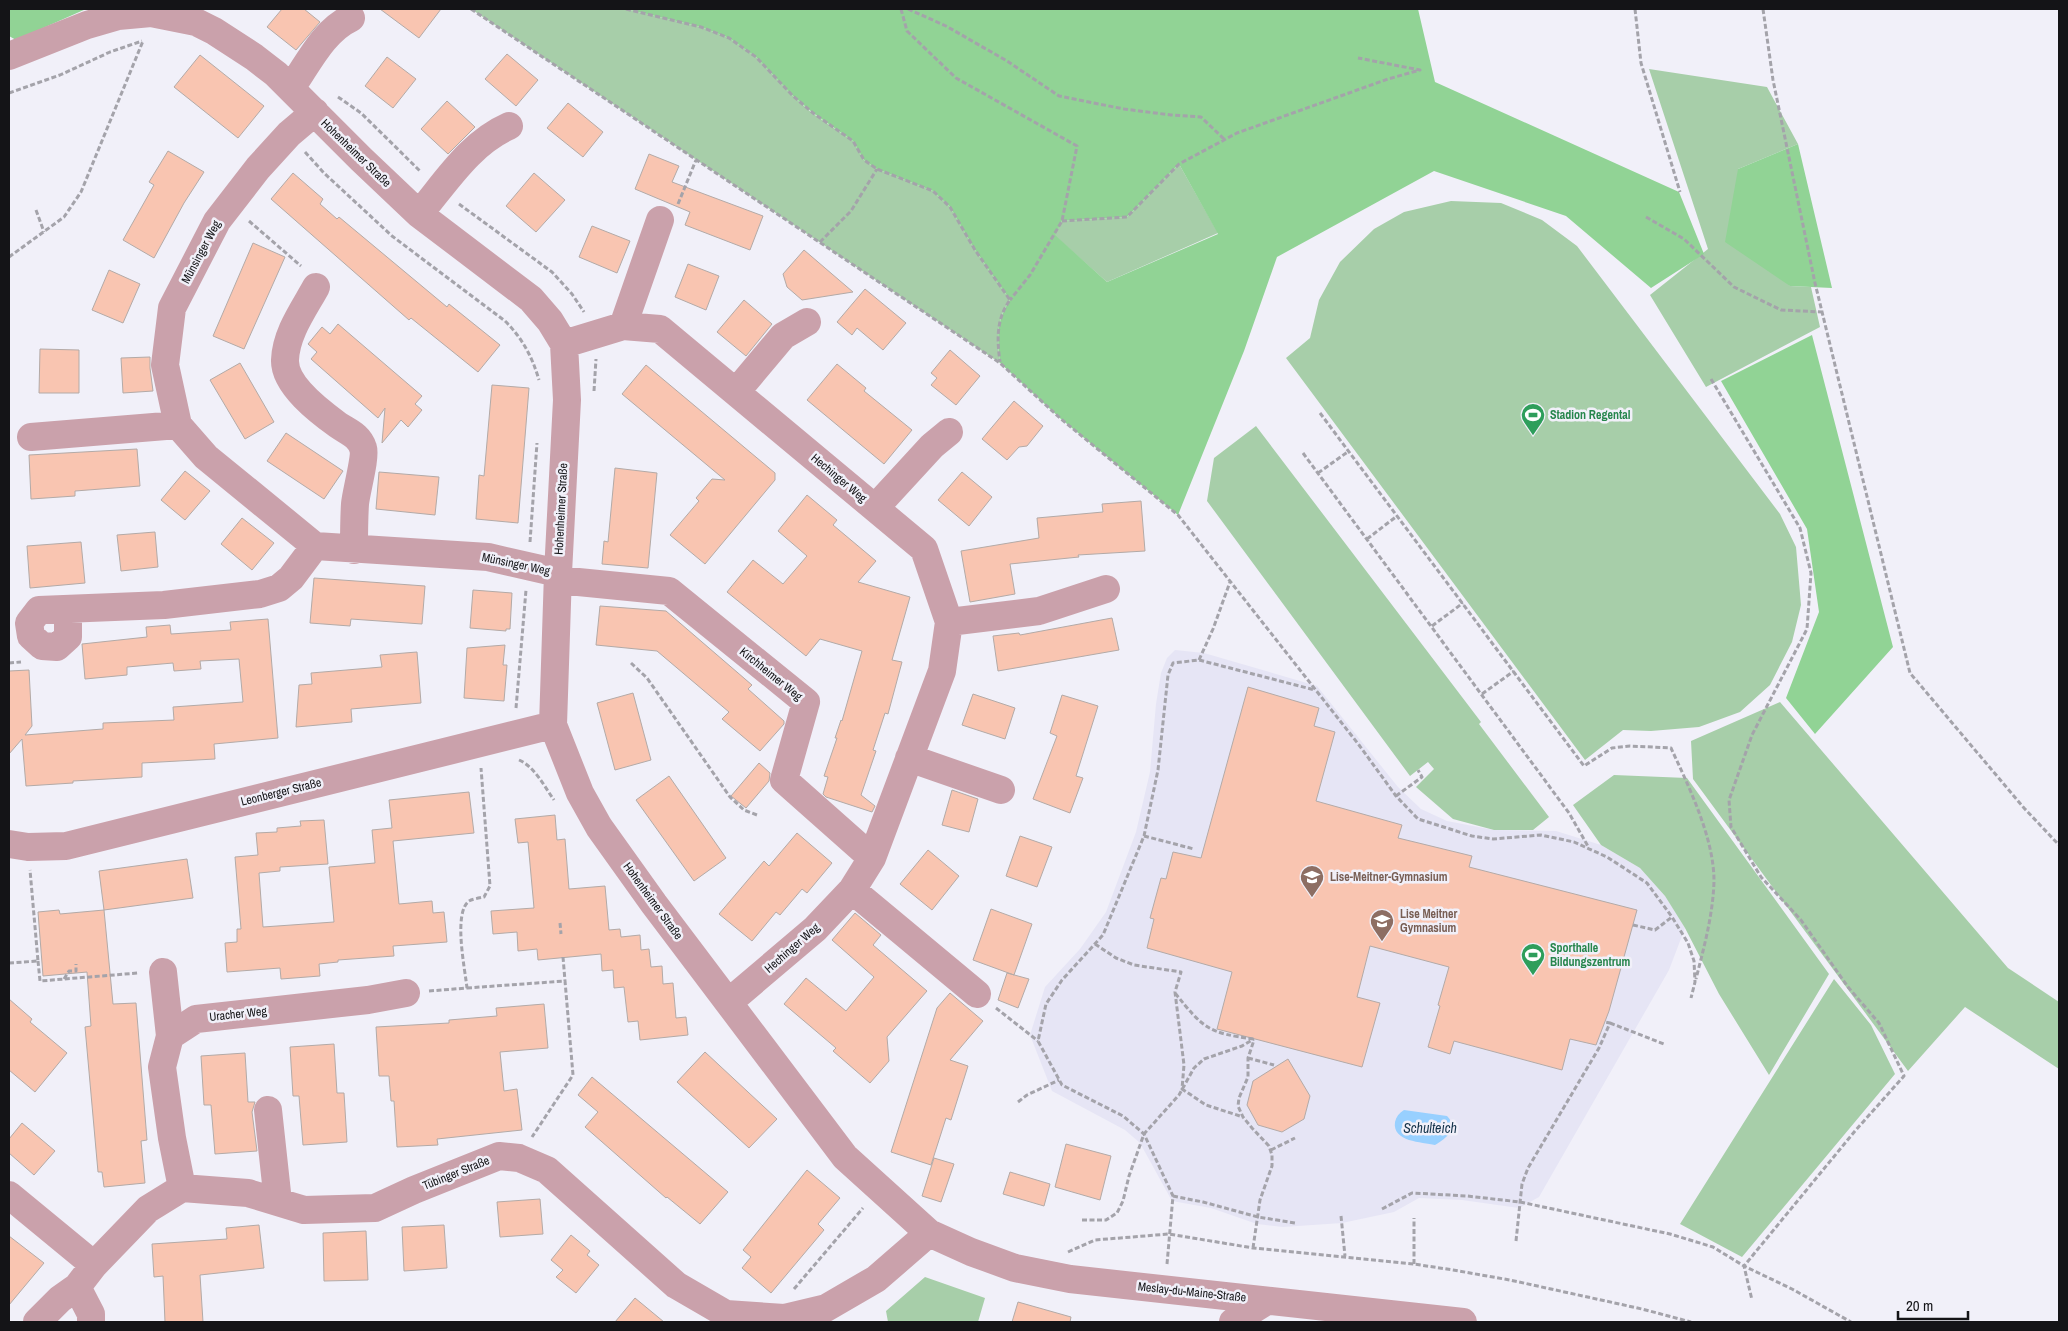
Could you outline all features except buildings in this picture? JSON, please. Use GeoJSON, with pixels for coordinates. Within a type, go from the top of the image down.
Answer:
{"type":"FeatureCollection","features":[{"type":"Feature","properties":{"kind":"street","name":"Hohenheimer Straße"},"geometry":{"type":"LineString","coordinates":[[9,56],[87,25],[118,16],[151,13],[196,22],[296,81],[315,112],[361,159],[420,214],[531,299],[550,320],[564,344],[567,400],[553,725],[580,793],[598,827],[845,1157],[929,1233]]}},
{"type":"Feature","properties":{"kind":"street"},"geometry":{"type":"LineString","coordinates":[[296,81],[329,34],[338,24],[351,18]]}},
{"type":"Feature","properties":{"kind":"street","name":"Münsinger Weg"},"geometry":{"type":"LineString","coordinates":[[315,112],[289,134],[229,204],[217,221],[172,308],[165,366],[178,425],[206,457],[315,546],[354,550],[488,557],[528,566],[558,577]]}},
{"type":"Feature","properties":{"kind":"street"},"geometry":{"type":"LineString","coordinates":[[420,214],[483,141],[495,132],[509,126]]}},
{"type":"Feature","properties":{"kind":"street"},"geometry":{"type":"LineString","coordinates":[[623,326],[660,220]]}},
{"type":"Feature","properties":{"kind":"street"},"geometry":{"type":"LineString","coordinates":[[316,287],[292,331],[285,361],[291,380],[303,397],[336,424],[356,435],[363,449],[355,504],[354,550]]}},
{"type":"Feature","properties":{"kind":"street"},"geometry":{"type":"LineString","coordinates":[[736,392],[783,336],[807,322]]}},
{"type":"Feature","properties":{"kind":"street","name":"Hechinger Weg"},"geometry":{"type":"LineString","coordinates":[[564,344],[623,326],[660,329],[924,549],[949,622],[942,671],[872,858],[852,890],[815,929],[729,1002]]}},
{"type":"Feature","properties":{"kind":"street"},"geometry":{"type":"LineString","coordinates":[[31,437],[178,425]]}},
{"type":"Feature","properties":{"kind":"street"},"geometry":{"type":"LineString","coordinates":[[875,508],[932,446],[950,432]]}},
{"type":"Feature","properties":{"kind":"street"},"geometry":{"type":"LineString","coordinates":[[68,609],[164,605],[260,594],[279,588],[291,578],[315,546]]}},
{"type":"Feature","properties":{"kind":"street","name":"Kirchheimer Weg"},"geometry":{"type":"LineString","coordinates":[[558,577],[669,591],[806,702],[784,780],[872,858]]}},
{"type":"Feature","properties":{"kind":"street"},"geometry":{"type":"LineString","coordinates":[[949,622],[1039,611],[1106,589]]}},
{"type":"Feature","properties":{"kind":"street","name":"Leonberger Straße"},"geometry":{"type":"LineString","coordinates":[[19,845],[66,846],[553,725]]}},
{"type":"Feature","properties":{"kind":"street"},"geometry":{"type":"LineString","coordinates":[[909,758],[1001,790]]}},
{"type":"Feature","properties":{"kind":"street"},"geometry":{"type":"LineString","coordinates":[[852,890],[978,994]]}},
{"type":"Feature","properties":{"kind":"street"},"geometry":{"type":"LineString","coordinates":[[37,1322],[60,1299],[77,1287],[94,1266],[148,1209],[182,1188],[172,1138],[162,1067],[170,1036],[163,972]]}},
{"type":"Feature","properties":{"kind":"street","name":"Uracher Weg"},"geometry":{"type":"LineString","coordinates":[[170,1036],[196,1019],[368,1000],[406,993]]}},
{"type":"Feature","properties":{"kind":"street"},"geometry":{"type":"LineString","coordinates":[[268,1110],[278,1202]]}},
{"type":"Feature","properties":{"kind":"street","name":"Tübinger Straße"},"geometry":{"type":"LineString","coordinates":[[182,1188],[248,1193],[304,1210],[375,1208],[414,1190],[499,1156],[519,1158],[547,1170],[676,1285],[726,1314],[784,1318],[823,1315],[876,1279],[929,1233]]}},
{"type":"Feature","properties":{"kind":"street"},"geometry":{"type":"LineString","coordinates":[[9,1195],[94,1266]]}},
{"type":"Feature","properties":{"kind":"street","name":"Meslay-du-Maine-Straße"},"geometry":{"type":"LineString","coordinates":[[929,1233],[971,1252],[1033,1272],[1070,1279],[1267,1301],[1359,1317],[1462,1322]]}},
{"type":"Feature","properties":{"kind":"street"},"geometry":{"type":"LineString","coordinates":[[77,1287],[91,1314],[91,1322]]}},
{"type":"Feature","properties":{"kind":"street"},"geometry":{"type":"LineString","coordinates":[[1233,1322],[1267,1301]]}},
{"type":"Feature","properties":{"kind":"path"},"geometry":{"type":"LineString","coordinates":[[471,9],[1000,363],[1061,419],[1178,515],[1359,745],[1396,796],[1418,819],[1450,830],[1493,839],[1541,835],[1574,842],[1607,857],[1647,883],[1672,917],[1688,943],[1694,961],[1695,982]]}},
{"type":"Feature","properties":{"kind":"path"},"geometry":{"type":"LineString","coordinates":[[626,9],[701,27],[729,38],[756,56],[792,96],[812,113],[853,140],[864,160],[877,169],[933,191],[950,207],[975,250],[1010,300]]}},
{"type":"Feature","properties":{"kind":"path"},"geometry":{"type":"LineString","coordinates":[[901,9],[907,31],[956,78],[1077,146],[1062,221],[1030,275],[1003,309],[998,327],[1000,363]]}},
{"type":"Feature","properties":{"kind":"path"},"geometry":{"type":"LineString","coordinates":[[908,9],[946,26],[1059,96],[1124,109],[1201,117],[1225,140]]}},
{"type":"Feature","properties":{"kind":"path"},"geometry":{"type":"LineString","coordinates":[[1635,9],[1641,63],[1680,192]]}},
{"type":"Feature","properties":{"kind":"path"},"geometry":{"type":"LineString","coordinates":[[1763,9],[1773,80],[1822,312],[1910,673],[2024,808],[2059,845]]}},
{"type":"Feature","properties":{"kind":"path"},"geometry":{"type":"LineString","coordinates":[[9,257],[64,217],[80,192],[143,41],[151,13]]}},
{"type":"Feature","properties":{"kind":"path"},"geometry":{"type":"LineString","coordinates":[[9,93],[60,74],[110,52],[143,41]]}},
{"type":"Feature","properties":{"kind":"path"},"geometry":{"type":"LineString","coordinates":[[1062,221],[1127,217],[1179,164],[1237,133],[1324,101],[1420,70],[1358,58]]}},
{"type":"Feature","properties":{"kind":"path"},"geometry":{"type":"LineString","coordinates":[[296,81],[361,113],[439,190],[552,272],[572,294],[597,334],[594,400]]}},
{"type":"Feature","properties":{"kind":"path"},"geometry":{"type":"LineString","coordinates":[[289,134],[324,173],[392,236],[512,328],[528,350],[539,382]]}},
{"type":"Feature","properties":{"kind":"path"},"geometry":{"type":"LineString","coordinates":[[660,220],[674,214],[696,160]]}},
{"type":"Feature","properties":{"kind":"path"},"geometry":{"type":"LineString","coordinates":[[820,242],[855,205],[877,169]]}},
{"type":"Feature","properties":{"kind":"path"},"geometry":{"type":"LineString","coordinates":[[229,204],[311,276],[316,287]]}},
{"type":"Feature","properties":{"kind":"path"},"geometry":{"type":"LineString","coordinates":[[36,210],[44,232]]}},
{"type":"Feature","properties":{"kind":"path"},"geometry":{"type":"LineString","coordinates":[[1646,217],[1684,239],[1734,287],[1781,310],[1822,312]]}},
{"type":"Feature","properties":{"kind":"path"},"geometry":{"type":"LineString","coordinates":[[1711,379],[1800,528],[1811,574],[1807,629],[1752,735],[1729,800],[1731,827],[1761,877],[1801,920],[1848,987],[1879,1023],[1904,1076],[1855,1131],[1744,1266]]}},
{"type":"Feature","properties":{"kind":"path"},"geometry":{"type":"LineString","coordinates":[[1320,413],[1584,766],[1612,748],[1630,746],[1671,748],[1692,795],[1710,854],[1714,880],[1708,934],[1691,998]]}},
{"type":"Feature","properties":{"kind":"path"},"geometry":{"type":"LineString","coordinates":[[515,733],[538,434]]}},
{"type":"Feature","properties":{"kind":"path"},"geometry":{"type":"LineString","coordinates":[[1318,473],[1349,451]]}},
{"type":"Feature","properties":{"kind":"path"},"geometry":{"type":"LineString","coordinates":[[1303,453],[1570,813],[1589,849]]}},
{"type":"Feature","properties":{"kind":"path"},"geometry":{"type":"LineString","coordinates":[[1367,539],[1397,516]]}},
{"type":"Feature","properties":{"kind":"path"},"geometry":{"type":"LineString","coordinates":[[1199,660],[1213,629],[1230,581]]}},
{"type":"Feature","properties":{"kind":"path"},"geometry":{"type":"LineString","coordinates":[[1432,626],[1463,603]]}},
{"type":"Feature","properties":{"kind":"path"},"geometry":{"type":"LineString","coordinates":[[1038,1041],[1046,1004],[1062,980],[1103,935],[1144,836],[1158,770],[1168,675],[1173,663],[1199,660],[1315,690]]}},
{"type":"Feature","properties":{"kind":"path"},"geometry":{"type":"LineString","coordinates":[[631,663],[647,678],[730,798],[744,810],[758,815]]}},
{"type":"Feature","properties":{"kind":"path"},"geometry":{"type":"LineString","coordinates":[[1482,694],[1514,671]]}},
{"type":"Feature","properties":{"kind":"path"},"geometry":{"type":"LineString","coordinates":[[467,988],[460,921],[463,909],[470,900],[484,896],[490,886],[481,766]]}},
{"type":"Feature","properties":{"kind":"path"},"geometry":{"type":"LineString","coordinates":[[1396,796],[1422,777],[1418,770]]}},
{"type":"Feature","properties":{"kind":"path"},"geometry":{"type":"LineString","coordinates":[[1144,836],[1194,849]]}},
{"type":"Feature","properties":{"kind":"path"},"geometry":{"type":"LineString","coordinates":[[19,845],[40,981],[163,972]]}},
{"type":"Feature","properties":{"kind":"path"},"geometry":{"type":"LineString","coordinates":[[1633,925],[1655,930],[1672,917]]}},
{"type":"Feature","properties":{"kind":"path"},"geometry":{"type":"LineString","coordinates":[[560,923],[561,934]]}},
{"type":"Feature","properties":{"kind":"path"},"geometry":{"type":"LineString","coordinates":[[1095,944],[1116,958],[1134,965],[1181,972],[1175,992],[1184,1065],[1182,1089]]}},
{"type":"Feature","properties":{"kind":"path"},"geometry":{"type":"LineString","coordinates":[[519,1158],[573,1075],[563,957]]}},
{"type":"Feature","properties":{"kind":"path"},"geometry":{"type":"LineString","coordinates":[[9,963],[38,961]]}},
{"type":"Feature","properties":{"kind":"path"},"geometry":{"type":"LineString","coordinates":[[64,978],[69,971],[76,971],[76,964]]}},
{"type":"Feature","properties":{"kind":"path"},"geometry":{"type":"LineString","coordinates":[[406,993],[565,981]]}},
{"type":"Feature","properties":{"kind":"path"},"geometry":{"type":"LineString","coordinates":[[1175,992],[1197,1020],[1212,1031],[1254,1039]]}},
{"type":"Feature","properties":{"kind":"path"},"geometry":{"type":"LineString","coordinates":[[978,994],[1038,1041],[1062,1085],[1123,1116],[1144,1134],[1173,1196],[1169,1234]]}},
{"type":"Feature","properties":{"kind":"path"},"geometry":{"type":"LineString","coordinates":[[1516,1241],[1522,1184],[1528,1168],[1599,1048],[1607,1023],[1664,1044]]}},
{"type":"Feature","properties":{"kind":"path"},"geometry":{"type":"LineString","coordinates":[[1252,1248],[1260,1200],[1272,1166],[1269,1146],[1243,1117],[1238,1106],[1239,1098],[1248,1077],[1248,1058],[1254,1039]]}},
{"type":"Feature","properties":{"kind":"path"},"geometry":{"type":"LineString","coordinates":[[1082,1220],[1106,1220],[1117,1213],[1123,1201],[1129,1176],[1144,1134],[1164,1113],[1182,1089],[1194,1068],[1204,1059],[1242,1046],[1254,1039]]}},
{"type":"Feature","properties":{"kind":"path"},"geometry":{"type":"LineString","coordinates":[[1248,1058],[1274,1065]]}},
{"type":"Feature","properties":{"kind":"path"},"geometry":{"type":"LineString","coordinates":[[1018,1102],[1027,1095],[1059,1080]]}},
{"type":"Feature","properties":{"kind":"path"},"geometry":{"type":"LineString","coordinates":[[1182,1089],[1206,1105],[1243,1117]]}},
{"type":"Feature","properties":{"kind":"path"},"geometry":{"type":"LineString","coordinates":[[1271,1150],[1295,1138]]}},
{"type":"Feature","properties":{"kind":"path"},"geometry":{"type":"LineString","coordinates":[[1382,1209],[1412,1193],[1467,1196],[1520,1202],[1670,1234],[1713,1247],[1744,1266],[1792,1288],[1851,1322]]}},
{"type":"Feature","properties":{"kind":"path"},"geometry":{"type":"LineString","coordinates":[[1173,1196],[1258,1217],[1295,1223]]}},
{"type":"Feature","properties":{"kind":"path"},"geometry":{"type":"LineString","coordinates":[[823,1315],[794,1288],[863,1207]]}},
{"type":"Feature","properties":{"kind":"path"},"geometry":{"type":"LineString","coordinates":[[1341,1216],[1345,1256]]}},
{"type":"Feature","properties":{"kind":"path"},"geometry":{"type":"LineString","coordinates":[[1414,1218],[1414,1264]]}},
{"type":"Feature","properties":{"kind":"path"},"geometry":{"type":"LineString","coordinates":[[1065,1253],[1095,1240],[1169,1234],[1252,1248],[1414,1264],[1510,1280],[1642,1309],[1691,1322]]}},
{"type":"Feature","properties":{"kind":"path"},"geometry":{"type":"LineString","coordinates":[[1744,1266],[1752,1300]]}},
{"type":"Feature","properties":{"kind":"shaded area","name":"Lise Meitner Gymnasium"},"geometry":{"type":"Polygon","coordinates":[[[1175,650],[1204,653],[1317,686],[1398,787],[1421,809],[1447,821],[1494,830],[1556,831],[1601,845],[1640,868],[1665,896],[1685,928],[1669,970],[1539,1197],[1519,1208],[1462,1200],[1419,1198],[1394,1212],[1342,1223],[1283,1227],[1257,1224],[1211,1208],[1172,1201],[1140,1143],[1125,1130],[1052,1091],[1030,1035],[1045,987],[1080,949],[1106,912],[1136,832],[1150,772],[1156,704],[1161,673],[1167,658],[1175,650]]]}},
{"type":"Feature","properties":{"kind":"green space"},"geometry":{"type":"Polygon","coordinates":[[[9,9],[86,9],[16,40],[9,36],[9,9]]]}},
{"type":"Feature","properties":{"kind":"green space"},"geometry":{"type":"Polygon","coordinates":[[[471,9],[626,9],[701,27],[729,38],[756,57],[812,113],[853,141],[864,160],[877,169],[933,191],[950,207],[975,250],[1010,300],[1005,307],[1000,322],[998,346],[1000,363],[471,9]]]}},
{"type":"Feature","properties":{"kind":"green space"},"geometry":{"type":"Polygon","coordinates":[[[626,9],[1418,9],[1435,82],[1679,192],[1704,254],[1651,288],[1566,216],[1434,171],[1277,257],[1244,351],[1178,515],[1061,419],[1000,363],[998,346],[1000,323],[1010,300],[975,250],[950,207],[933,191],[877,169],[864,160],[853,141],[813,113],[793,96],[756,57],[729,38],[701,27],[626,9]],[[1179,164],[1127,217],[1062,221],[1055,235],[1107,282],[1218,234],[1179,164]]]}},
{"type":"Feature","properties":{"kind":"green space"},"geometry":{"type":"Polygon","coordinates":[[[1649,69],[1767,87],[1798,144],[1738,169],[1790,286],[1811,287],[1820,327],[1706,387],[1650,295],[1708,249],[1649,69]]]}},
{"type":"Feature","properties":{"kind":"green space"},"geometry":{"type":"Polygon","coordinates":[[[1798,144],[1832,288],[1790,286],[1725,242],[1738,169],[1798,144]]]}},
{"type":"Feature","properties":{"kind":"green space"},"geometry":{"type":"Polygon","coordinates":[[[1179,164],[1218,233],[1107,282],[1054,235],[1062,221],[1127,217],[1179,164]]]}},
{"type":"Feature","properties":{"kind":"green space","name":"Stadion Regental"},"geometry":{"type":"Polygon","coordinates":[[[1451,201],[1501,203],[1542,220],[1577,246],[1780,514],[1796,547],[1801,605],[1792,642],[1770,685],[1740,712],[1699,727],[1651,731],[1623,730],[1585,760],[1286,358],[1310,338],[1319,300],[1340,262],[1374,229],[1404,212],[1451,201]]]}},
{"type":"Feature","properties":{"kind":"green space"},"geometry":{"type":"Polygon","coordinates":[[[1812,335],[1893,647],[1815,734],[1786,698],[1819,612],[1807,529],[1721,381],[1812,335]]]}},
{"type":"Feature","properties":{"kind":"green space"},"geometry":{"type":"Polygon","coordinates":[[[1256,426],[1481,722],[1479,724],[1549,817],[1533,830],[1494,830],[1453,819],[1416,787],[1434,769],[1428,762],[1410,776],[1207,501],[1214,458],[1256,426]]]}},
{"type":"Feature","properties":{"kind":"green space"},"geometry":{"type":"Polygon","coordinates":[[[1780,702],[2008,968],[2059,1002],[2059,1069],[1965,1007],[1908,1071],[1693,779],[1691,741],[1780,702]]]}},
{"type":"Feature","properties":{"kind":"green space"},"geometry":{"type":"Polygon","coordinates":[[[1614,775],[1687,778],[1829,974],[1769,1075],[1719,994],[1685,928],[1665,896],[1640,868],[1601,845],[1573,805],[1614,775]]]}},
{"type":"Feature","properties":{"kind":"green space"},"geometry":{"type":"Polygon","coordinates":[[[1834,979],[1871,1025],[1895,1074],[1742,1257],[1680,1224],[1834,979]]]}},
{"type":"Feature","properties":{"kind":"green space"},"geometry":{"type":"Polygon","coordinates":[[[925,1277],[985,1298],[978,1322],[888,1322],[886,1311],[925,1277]]]}},
{"type":"Feature","properties":{"kind":"water","name":"Schulteich"},"geometry":{"type":"Polygon","coordinates":[[[1404,1110],[1447,1116],[1452,1129],[1444,1139],[1435,1145],[1409,1140],[1398,1134],[1395,1129],[1396,1118],[1404,1110]]]}},
{"type":"Feature","properties":{"kind":"place","name":"Stadion Regental"},"geometry":{"type":"Point","coordinates":[1533,436]}},
{"type":"Feature","properties":{"kind":"place","name":"Lise-Meitner-Gymnasium"},"geometry":{"type":"Point","coordinates":[1312,898]}},
{"type":"Feature","properties":{"kind":"place","name":"Lise Meitner Gymnasium"},"geometry":{"type":"Point","coordinates":[1382,942]}},
{"type":"Feature","properties":{"kind":"place","name":"Sporthalle Bildungszentrum"},"geometry":{"type":"Point","coordinates":[1533,976]}}]}
